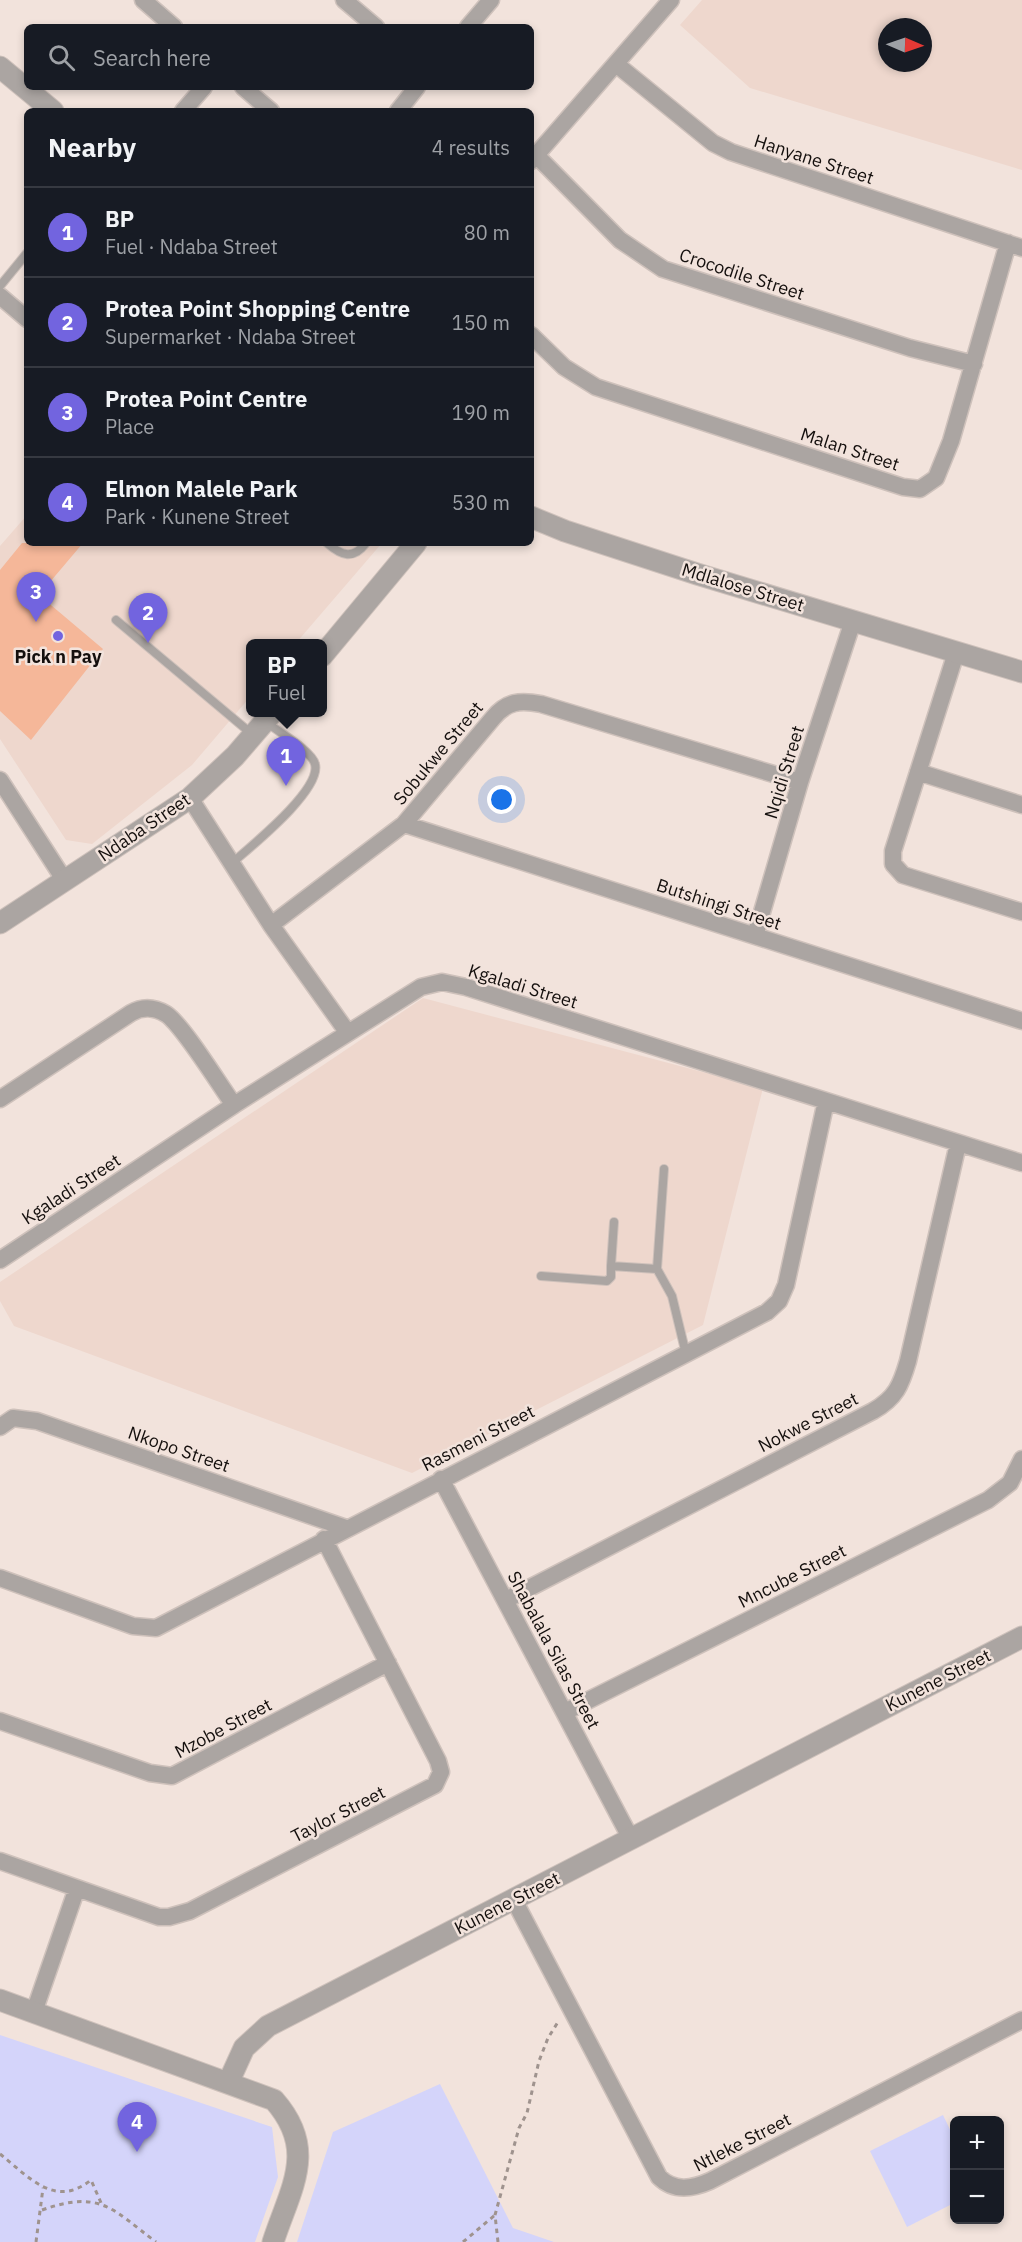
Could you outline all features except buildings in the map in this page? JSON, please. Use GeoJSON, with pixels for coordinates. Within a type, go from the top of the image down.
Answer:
{"type":"FeatureCollection","features":[{"type":"Feature","properties":{"kind":"street"},"geometry":{"type":"LineString","coordinates":[[143,0],[171,24]]}},
{"type":"Feature","properties":{"kind":"street"},"geometry":{"type":"LineString","coordinates":[[344,0],[372,24]]}},
{"type":"Feature","properties":{"kind":"street"},"geometry":{"type":"LineString","coordinates":[[471,24],[491,0]]}},
{"type":"Feature","properties":{"kind":"street"},"geometry":{"type":"LineString","coordinates":[[534,158],[671,0]]}},
{"type":"Feature","properties":{"kind":"street","name":"Hanyane Street"},"geometry":{"type":"LineString","coordinates":[[616,64],[713,143],[731,152],[1015,246]]}},
{"type":"Feature","properties":{"kind":"street"},"geometry":{"type":"LineString","coordinates":[[0,67],[24,87]]}},
{"type":"Feature","properties":{"kind":"street"},"geometry":{"type":"LineString","coordinates":[[28,90],[49,108]]}},
{"type":"Feature","properties":{"kind":"street"},"geometry":{"type":"LineString","coordinates":[[186,108],[201,90]]}},
{"type":"Feature","properties":{"kind":"street"},"geometry":{"type":"LineString","coordinates":[[246,90],[268,108]]}},
{"type":"Feature","properties":{"kind":"street"},"geometry":{"type":"LineString","coordinates":[[400,108],[415,90]]}},
{"type":"Feature","properties":{"kind":"street","name":"Crocodile Street"},"geometry":{"type":"LineString","coordinates":[[534,158],[620,240],[663,269],[910,348],[974,364]]}},
{"type":"Feature","properties":{"kind":"street","name":"Malan Street"},"geometry":{"type":"LineString","coordinates":[[534,338],[564,367],[596,387],[914,489],[930,485],[940,471],[1015,246]]}},
{"type":"Feature","properties":{"kind":"street"},"geometry":{"type":"LineString","coordinates":[[0,297],[24,317]]}},
{"type":"Feature","properties":{"kind":"street","name":"Mdlalose Street"},"geometry":{"type":"LineString","coordinates":[[534,518],[587,538],[1022,672]]}},
{"type":"Feature","properties":{"kind":"street"},"geometry":{"type":"LineString","coordinates":[[327,650],[414,546]]}},
{"type":"Feature","properties":{"kind":"street","name":"Nqidi Street"},"geometry":{"type":"LineString","coordinates":[[755,936],[800,782],[853,621]]}},
{"type":"Feature","properties":{"kind":"street"},"geometry":{"type":"LineString","coordinates":[[956,653],[893,851],[894,868],[903,875],[1022,912]]}},
{"type":"Feature","properties":{"kind":"street","name":"Sobukwe Street"},"geometry":{"type":"LineString","coordinates":[[271,926],[404,824],[498,711],[508,704],[520,701],[541,704],[800,782]]}},
{"type":"Feature","properties":{"kind":"street","name":"Ndaba Street"},"geometry":{"type":"LineString","coordinates":[[0,923],[190,798],[220,771],[263,723]]}},
{"type":"Feature","properties":{"kind":"street"},"geometry":{"type":"LineString","coordinates":[[918,772],[1022,805]]}},
{"type":"Feature","properties":{"kind":"street"},"geometry":{"type":"LineString","coordinates":[[0,780],[65,881]]}},
{"type":"Feature","properties":{"kind":"street"},"geometry":{"type":"LineString","coordinates":[[190,798],[271,926],[348,1033]]}},
{"type":"Feature","properties":{"kind":"street","name":"Butshingi Street"},"geometry":{"type":"LineString","coordinates":[[404,824],[1022,1021]]}},
{"type":"Feature","properties":{"kind":"street","name":"Kgaladi Street"},"geometry":{"type":"LineString","coordinates":[[0,1260],[234,1105],[421,987],[442,982],[466,987],[1022,1163]]}},
{"type":"Feature","properties":{"kind":"street"},"geometry":{"type":"LineString","coordinates":[[0,1099],[131,1013],[144,1008],[155,1009],[171,1018],[234,1105]]}},
{"type":"Feature","properties":{"kind":"street","name":"Rasmeni Street"},"geometry":{"type":"LineString","coordinates":[[0,1578],[133,1626],[152,1629],[767,1312],[782,1296],[826,1101]]}},
{"type":"Feature","properties":{"kind":"street","name":"Nokwe Street"},"geometry":{"type":"LineString","coordinates":[[506,1600],[873,1412],[892,1398],[901,1386],[958,1144]]}},
{"type":"Feature","properties":{"kind":"street","name":"Nkopo Street"},"geometry":{"type":"LineString","coordinates":[[0,1427],[6,1421],[18,1417],[37,1421],[346,1528]]}},
{"type":"Feature","properties":{"kind":"street","name":"Mncube Street"},"geometry":{"type":"LineString","coordinates":[[565,1712],[988,1500],[1010,1483],[1022,1460]]}},
{"type":"Feature","properties":{"kind":"street","name":"Shabalala Silas Street"},"geometry":{"type":"LineString","coordinates":[[441,1479],[631,1839]]}},
{"type":"Feature","properties":{"kind":"street","name":"Taylor Street"},"geometry":{"type":"LineString","coordinates":[[0,1862],[159,1917],[175,1916],[432,1788],[439,1780],[439,1764],[324,1539]]}},
{"type":"Feature","properties":{"kind":"street","name":"Kunene Street"},"geometry":{"type":"LineString","coordinates":[[229,2081],[244,2048],[268,2026],[1022,1637]]}},
{"type":"Feature","properties":{"kind":"street","name":"Mzobe Street"},"geometry":{"type":"LineString","coordinates":[[0,1721],[150,1773],[172,1776],[388,1663]]}},
{"type":"Feature","properties":{"kind":"street"},"geometry":{"type":"LineString","coordinates":[[34,2012],[77,1888]]}},
{"type":"Feature","properties":{"kind":"street","name":"Ntleke Street"},"geometry":{"type":"LineString","coordinates":[[514,1900],[659,2177],[670,2185],[684,2188],[710,2181],[1022,2020]]}},
{"type":"Feature","properties":{"kind":"street"},"geometry":{"type":"LineString","coordinates":[[0,2000],[229,2081],[274,2100],[290,2118],[298,2138],[297,2169],[273,2242]]}},
{"type":"Feature","properties":{"kind":"lane"},"geometry":{"type":"LineString","coordinates":[[0,286],[24,257]]}},
{"type":"Feature","properties":{"kind":"lane"},"geometry":{"type":"LineString","coordinates":[[330,546],[336,551],[350,556],[357,554],[364,546]]}},
{"type":"Feature","properties":{"kind":"lane"},"geometry":{"type":"LineString","coordinates":[[117,620],[246,711]]}},
{"type":"Feature","properties":{"kind":"lane"},"geometry":{"type":"LineString","coordinates":[[231,864],[283,817],[313,782],[316,773],[315,762],[308,753],[263,723]]}},
{"type":"Feature","properties":{"kind":"lane"},"geometry":{"type":"LineString","coordinates":[[664,1169],[657,1269],[672,1296],[686,1353]]}},
{"type":"Feature","properties":{"kind":"lane"},"geometry":{"type":"LineString","coordinates":[[541,1276],[607,1281],[610,1279],[614,1222]]}},
{"type":"Feature","properties":{"kind":"lane"},"geometry":{"type":"LineString","coordinates":[[611,1266],[657,1269]]}},
{"type":"Feature","properties":{"kind":"path"},"geometry":{"type":"LineString","coordinates":[[498,2242],[495,2215],[519,2128],[527,2113],[539,2061],[548,2038],[570,2008]]}},
{"type":"Feature","properties":{"kind":"path"},"geometry":{"type":"LineString","coordinates":[[0,2154],[43,2188],[62,2193],[75,2191],[91,2180],[102,2205]]}},
{"type":"Feature","properties":{"kind":"path"},"geometry":{"type":"LineString","coordinates":[[36,2242],[42,2210],[43,2188]]}},
{"type":"Feature","properties":{"kind":"path"},"geometry":{"type":"LineString","coordinates":[[75,2191],[79,2201]]}},
{"type":"Feature","properties":{"kind":"path"},"geometry":{"type":"LineString","coordinates":[[42,2210],[79,2201],[102,2205],[133,2221],[156,2242]]}},
{"type":"Feature","properties":{"kind":"path"},"geometry":{"type":"LineString","coordinates":[[463,2242],[495,2215]]}},
{"type":"Feature","properties":{"kind":"shaded area"},"geometry":{"type":"Polygon","coordinates":[[[702,0],[1022,0],[1022,170],[750,88],[680,25],[702,0]]]}},
{"type":"Feature","properties":{"kind":"shaded area"},"geometry":{"type":"Polygon","coordinates":[[[24,518],[24,546],[379,546],[299,639],[246,639],[246,702],[192,765],[92,844],[66,840],[0,739],[0,546],[24,518]]]}},
{"type":"Feature","properties":{"kind":"shaded area"},"geometry":{"type":"Polygon","coordinates":[[[423,998],[763,1088],[703,1325],[412,1473],[14,1326],[0,1301],[0,1282],[423,998]]]}},
{"type":"Feature","properties":{"kind":"shaded area"},"geometry":{"type":"Polygon","coordinates":[[[0,2035],[272,2127],[278,2177],[255,2242],[0,2242],[0,2035]]]}},
{"type":"Feature","properties":{"kind":"shaded area"},"geometry":{"type":"Polygon","coordinates":[[[440,2084],[513,2228],[554,2242],[297,2242],[333,2132],[440,2084]]]}},
{"type":"Feature","properties":{"kind":"shaded area"},"geometry":{"type":"Polygon","coordinates":[[[943,2115],[950,2130],[950,2205],[907,2227],[870,2151],[943,2115]]]}},
{"type":"Feature","properties":{"kind":"place","name":"Protea Point Centre"},"geometry":{"type":"Point","coordinates":[36,622]}},
{"type":"Feature","properties":{"kind":"place","name":"Pick n Pay"},"geometry":{"type":"Point","coordinates":[58,636]}},
{"type":"Feature","properties":{"kind":"place","name":"Protea Point Shopping Centre"},"geometry":{"type":"Point","coordinates":[148,643]}},
{"type":"Feature","properties":{"kind":"place","name":"BP"},"geometry":{"type":"Point","coordinates":[286,786]}},
{"type":"Feature","properties":{"kind":"place","name":"Elmon Malele Park"},"geometry":{"type":"Point","coordinates":[137,2152]}}]}
